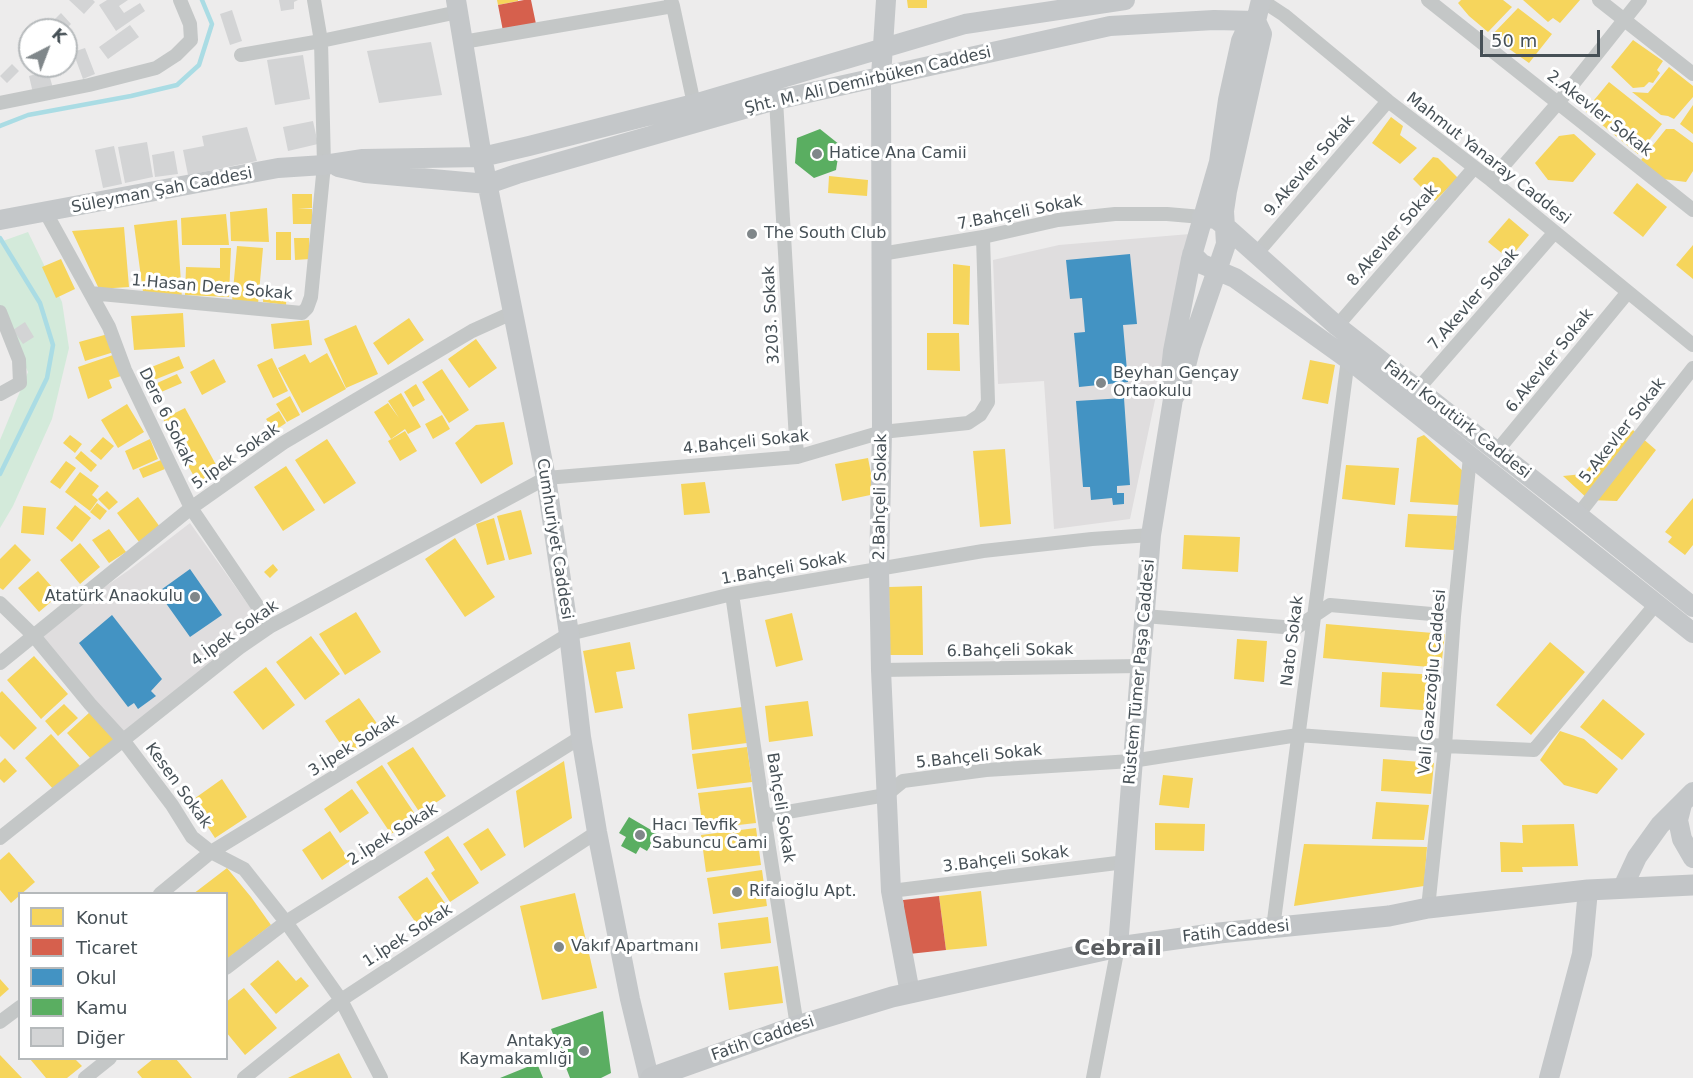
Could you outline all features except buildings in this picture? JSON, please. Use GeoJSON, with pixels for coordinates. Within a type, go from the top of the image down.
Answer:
{"type":"FeatureCollection","features":[{"type":"Feature","properties":{"kind":"main road","name":"Fatih Caddesi"},"geometry":{"type":"LineString","coordinates":[[650,1078],[797,1026],[910,993],[1118,947],[1219,933],[1389,916],[1428,908],[1588,890],[1693,885]]}},
{"type":"Feature","properties":{"kind":"street"},"geometry":{"type":"LineString","coordinates":[[0,103],[89,85],[156,68],[176,56],[190,40],[190,24],[180,0]]}},
{"type":"Feature","properties":{"kind":"street","name":"1.Hasan Dere Sokak"},"geometry":{"type":"LineString","coordinates":[[90,293],[302,313],[307,308],[311,297],[324,165],[321,41],[314,0]]}},
{"type":"Feature","properties":{"kind":"street","name":"2.Bahçeli Sokak"},"geometry":{"type":"LineString","coordinates":[[886,0],[881,76],[882,432],[879,570],[881,670],[891,891],[910,993]]}},
{"type":"Feature","properties":{"kind":"street","name":"Şht. M. Ali Demirbüken Caddesi"},"geometry":{"type":"LineString","coordinates":[[482,157],[694,104],[965,24],[1125,0]]}},
{"type":"Feature","properties":{"kind":"street","name":"Rüstem Tümer Paşa Caddesi"},"geometry":{"type":"LineString","coordinates":[[1118,947],[1151,535],[1173,399],[1170,378],[1173,351],[1192,254],[1219,162],[1228,100],[1241,41],[1246,30],[1256,21],[1261,0]]}},
{"type":"Feature","properties":{"kind":"street","name":"Mahmut Yanaray Caddesi"},"geometry":{"type":"LineString","coordinates":[[1261,0],[1284,15],[1388,101],[1491,180],[1693,345]]}},
{"type":"Feature","properties":{"kind":"street","name":"2.Akevler Sokak"},"geometry":{"type":"LineString","coordinates":[[1428,0],[1693,210]]}},
{"type":"Feature","properties":{"kind":"street"},"geometry":{"type":"LineString","coordinates":[[1599,0],[1693,74]]}},
{"type":"Feature","properties":{"kind":"street"},"geometry":{"type":"LineString","coordinates":[[1491,180],[1558,103],[1640,0]]}},
{"type":"Feature","properties":{"kind":"street"},"geometry":{"type":"LineString","coordinates":[[463,42],[672,3],[694,104]]}},
{"type":"Feature","properties":{"kind":"street"},"geometry":{"type":"LineString","coordinates":[[241,55],[321,41],[457,6]]}},
{"type":"Feature","properties":{"kind":"street","name":"Cumhuriyet Caddesi"},"geometry":{"type":"LineString","coordinates":[[457,6],[482,157],[546,478],[569,634],[581,737],[597,832],[630,999],[650,1078]]}},
{"type":"Feature","properties":{"kind":"street","name":"Şht. M. Ali Demirbüken Caddesi"},"geometry":{"type":"LineString","coordinates":[[488,184],[776,100],[1110,26],[1214,20],[1256,21]]}},
{"type":"Feature","properties":{"kind":"street","name":"Rüstem Tümer Paşa Caddesi"},"geometry":{"type":"LineString","coordinates":[[1173,399],[1181,385],[1191,346],[1226,244],[1224,211],[1227,191],[1262,34],[1256,21]]}},
{"type":"Feature","properties":{"kind":"street","name":"3203. Sokak"},"geometry":{"type":"LineString","coordinates":[[776,100],[797,457]]}},
{"type":"Feature","properties":{"kind":"street","name":"9.Akevler Sokak"},"geometry":{"type":"LineString","coordinates":[[1257,253],[1388,101]]}},
{"type":"Feature","properties":{"kind":"street","name":"Süleyman Şah Caddesi"},"geometry":{"type":"LineString","coordinates":[[0,220],[278,168],[324,165],[363,159],[482,157]]}},
{"type":"Feature","properties":{"kind":"street","name":"Süleyman Şah Caddesi"},"geometry":{"type":"LineString","coordinates":[[324,165],[364,173],[488,184]]}},
{"type":"Feature","properties":{"kind":"street","name":"8.Akevler Sokak"},"geometry":{"type":"LineString","coordinates":[[1337,326],[1474,168]]}},
{"type":"Feature","properties":{"kind":"street","name":"Dere 6 Sokak"},"geometry":{"type":"LineString","coordinates":[[46,213],[109,327],[125,370],[191,508],[271,626]]}},
{"type":"Feature","properties":{"kind":"street","name":"7.Bahçeli Sokak"},"geometry":{"type":"LineString","coordinates":[[881,254],[983,237],[1081,217],[1115,214],[1167,214],[1202,217]]}},
{"type":"Feature","properties":{"kind":"street"},"geometry":{"type":"LineString","coordinates":[[1202,217],[1216,219],[1226,226]]}},
{"type":"Feature","properties":{"kind":"street","name":"Fahri Korutürk Caddesi"},"geometry":{"type":"LineString","coordinates":[[1226,226],[1337,326],[1693,607]]}},
{"type":"Feature","properties":{"kind":"street","name":"7.Akevler Sokak"},"geometry":{"type":"LineString","coordinates":[[1418,389],[1554,233]]}},
{"type":"Feature","properties":{"kind":"street","name":"4.Bahçeli Sokak"},"geometry":{"type":"LineString","coordinates":[[546,478],[797,457],[882,432],[968,423],[981,415],[988,402],[983,237]]}},
{"type":"Feature","properties":{"kind":"street","name":"Fahri Korutürk Caddesi"},"geometry":{"type":"LineString","coordinates":[[1192,254],[1202,264],[1235,278],[1348,359],[1693,633]]}},
{"type":"Feature","properties":{"kind":"street","name":"6.Akevler Sokak"},"geometry":{"type":"LineString","coordinates":[[1497,451],[1628,292]]}},
{"type":"Feature","properties":{"kind":"street"},"geometry":{"type":"LineString","coordinates":[[0,312],[19,360],[20,383],[0,393]]}},
{"type":"Feature","properties":{"kind":"street","name":"5.İpek Sokak"},"geometry":{"type":"LineString","coordinates":[[0,663],[191,508],[283,443],[472,331],[514,312]]}},
{"type":"Feature","properties":{"kind":"street","name":"Nato Sokak"},"geometry":{"type":"LineString","coordinates":[[1273,928],[1348,359]]}},
{"type":"Feature","properties":{"kind":"street","name":"5.Akevler Sokak"},"geometry":{"type":"LineString","coordinates":[[1578,514],[1693,368]]}},
{"type":"Feature","properties":{"kind":"street","name":"Vali Gazezoğlu Caddesi"},"geometry":{"type":"LineString","coordinates":[[1428,908],[1445,746],[1454,616],[1470,457]]}},
{"type":"Feature","properties":{"kind":"street","name":"4.İpek Sokak"},"geometry":{"type":"LineString","coordinates":[[0,838],[239,648],[271,626],[546,478]]}},
{"type":"Feature","properties":{"kind":"street","name":"1.Bahçeli Sokak"},"geometry":{"type":"LineString","coordinates":[[569,634],[732,594],[983,551],[1151,535]]}},
{"type":"Feature","properties":{"kind":"street","name":"Bahçeli Sokak"},"geometry":{"type":"LineString","coordinates":[[732,594],[797,1026]]}},
{"type":"Feature","properties":{"kind":"street","name":"Kesen Sokak"},"geometry":{"type":"LineString","coordinates":[[0,603],[34,636],[123,740],[172,805],[192,837],[211,852],[244,869],[286,922],[341,1000],[381,1078]]}},
{"type":"Feature","properties":{"kind":"street","name":"5.Bahçeli Sokak"},"geometry":{"type":"LineString","coordinates":[[764,816],[886,795],[898,784],[915,780],[986,770],[1132,761],[1298,735],[1534,750],[1656,604]]}},
{"type":"Feature","properties":{"kind":"street"},"geometry":{"type":"LineString","coordinates":[[1144,616],[1296,628],[1330,605],[1454,616]]}},
{"type":"Feature","properties":{"kind":"street","name":"3.İpek Sokak"},"geometry":{"type":"LineString","coordinates":[[162,892],[211,852],[569,634]]}},
{"type":"Feature","properties":{"kind":"street","name":"6.Bahçeli Sokak"},"geometry":{"type":"LineString","coordinates":[[881,670],[1140,666]]}},
{"type":"Feature","properties":{"kind":"street","name":"2.İpek Sokak"},"geometry":{"type":"LineString","coordinates":[[228,966],[286,922],[581,737]]}},
{"type":"Feature","properties":{"kind":"street"},"geometry":{"type":"LineString","coordinates":[[1688,798],[1678,820],[1682,839],[1693,858]]}},
{"type":"Feature","properties":{"kind":"street"},"geometry":{"type":"LineString","coordinates":[[1623,887],[1643,849],[1660,825],[1688,798]]}},
{"type":"Feature","properties":{"kind":"street","name":"1.İpek Sokak"},"geometry":{"type":"LineString","coordinates":[[244,1078],[341,1000],[597,832]]}},
{"type":"Feature","properties":{"kind":"street","name":"3.Bahçeli Sokak"},"geometry":{"type":"LineString","coordinates":[[891,891],[1125,862]]}},
{"type":"Feature","properties":{"kind":"street"},"geometry":{"type":"LineString","coordinates":[[1549,1078],[1582,954],[1588,890]]}},
{"type":"Feature","properties":{"kind":"street"},"geometry":{"type":"LineString","coordinates":[[1093,1078],[1118,947]]}},
{"type":"Feature","properties":{"kind":"street"},"geometry":{"type":"LineString","coordinates":[[0,1022],[18,1008]]}},
{"type":"Feature","properties":{"kind":"street"},"geometry":{"type":"LineString","coordinates":[[85,1078],[109,1060]]}},
{"type":"Feature","properties":{"kind":"shaded area","name":"Beyhan Gençay Ortaokulu"},"geometry":{"type":"Polygon","coordinates":[[[1190,234],[1130,519],[1054,529],[1044,381],[998,384],[993,260],[1059,245],[1190,234]]]}},
{"type":"Feature","properties":{"kind":"shaded area"},"geometry":{"type":"Polygon","coordinates":[[[190,523],[262,624],[201,672],[120,742],[34,636],[129,570],[190,523]]]}},
{"type":"Feature","properties":{"kind":"green space"},"geometry":{"type":"Polygon","coordinates":[[[28,232],[62,302],[69,348],[52,419],[13,506],[0,528],[0,440],[28,372],[0,312],[0,242],[28,232]]]}},
{"type":"Feature","properties":{"kind":"waterway"},"geometry":{"type":"LineString","coordinates":[[0,126],[28,115],[177,85],[199,65],[212,24],[202,0]]}},
{"type":"Feature","properties":{"kind":"waterway"},"geometry":{"type":"LineString","coordinates":[[0,238],[40,303],[53,345],[47,378],[0,474]]}},
{"type":"Feature","properties":{"kind":"place","name":"Hatice Ana Camii"},"geometry":{"type":"Point","coordinates":[817,154]}},
{"type":"Feature","properties":{"kind":"place","name":"The South Club"},"geometry":{"type":"Point","coordinates":[752,234]}},
{"type":"Feature","properties":{"kind":"place","name":"Beyhan Gençay Ortaokulu"},"geometry":{"type":"Point","coordinates":[1101,383]}},
{"type":"Feature","properties":{"kind":"place","name":"Atatürk Anaokulu"},"geometry":{"type":"Point","coordinates":[195,597]}},
{"type":"Feature","properties":{"kind":"place","name":"Hacı Tevfik Sabuncu Cami"},"geometry":{"type":"Point","coordinates":[640,835]}},
{"type":"Feature","properties":{"kind":"place","name":"Rifaioğlu Apt."},"geometry":{"type":"Point","coordinates":[737,892]}},
{"type":"Feature","properties":{"kind":"place","name":"Vakıf Apartmanı"},"geometry":{"type":"Point","coordinates":[559,947]}},
{"type":"Feature","properties":{"kind":"place","name":"Antakya Kaymakamlığı"},"geometry":{"type":"Point","coordinates":[584,1051]}},
{"type":"Feature","properties":{"kind":"district","name":"Cebrail"},"geometry":{"type":"Point","coordinates":[1118,949]}}]}
